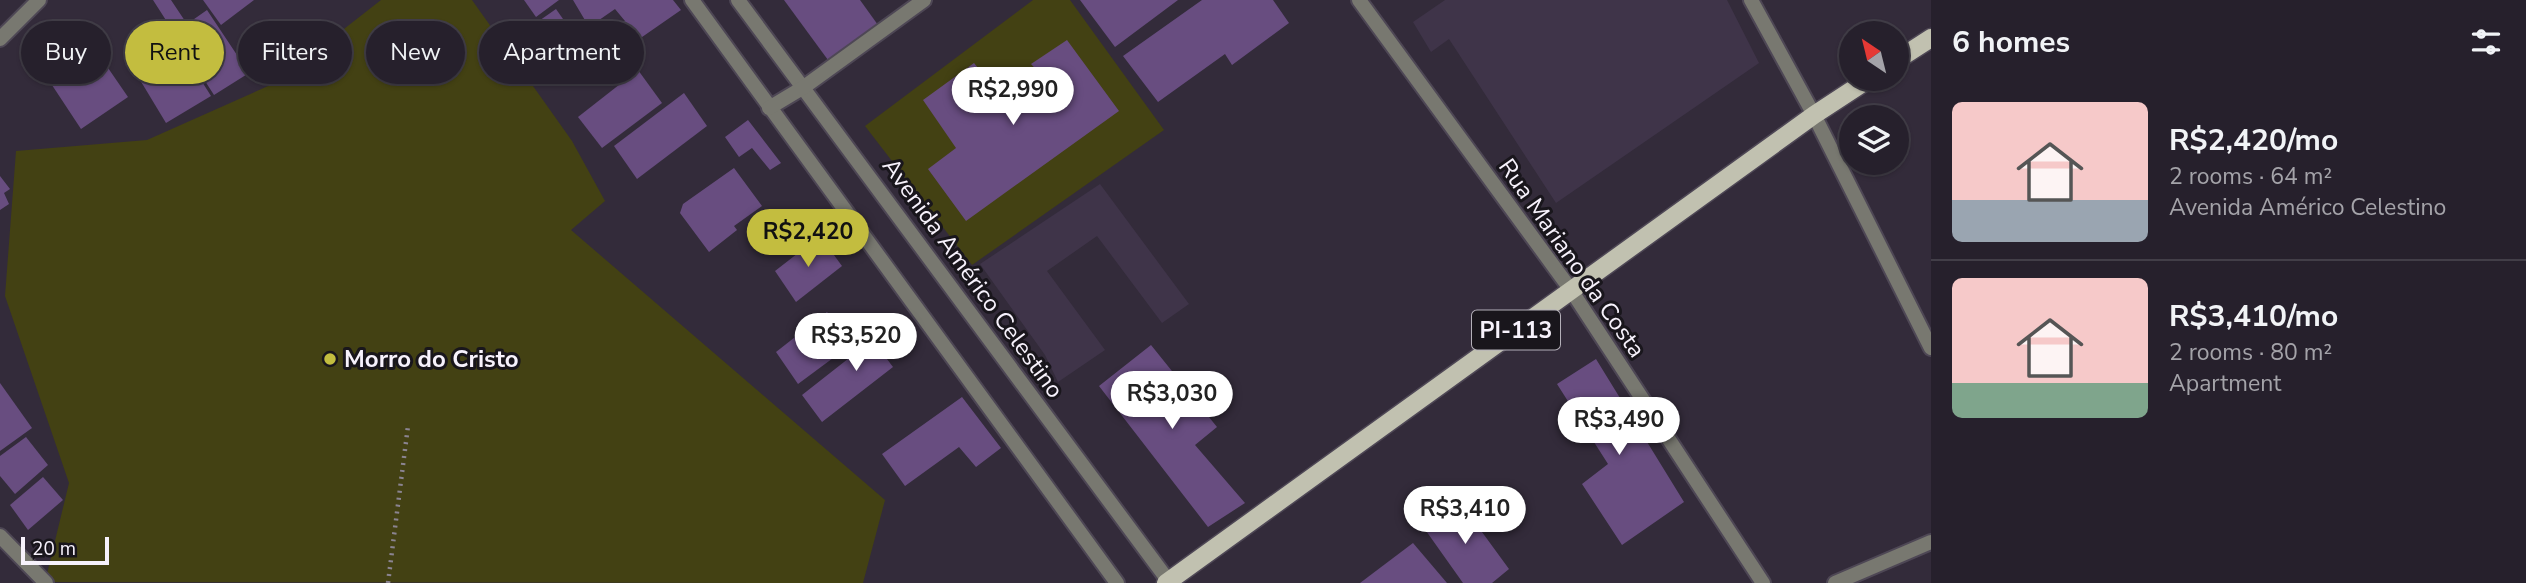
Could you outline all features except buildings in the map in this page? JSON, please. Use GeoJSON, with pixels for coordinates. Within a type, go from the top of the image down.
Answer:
{"type":"FeatureCollection","features":[{"type":"Feature","properties":{"kind":"main road"},"geometry":{"type":"LineString","coordinates":[[1909,52],[1931,38]]}},
{"type":"Feature","properties":{"kind":"main road","name":"PI-113"},"geometry":{"type":"LineString","coordinates":[[1168,582],[1851,91]]}},
{"type":"Feature","properties":{"kind":"street"},"geometry":{"type":"LineString","coordinates":[[0,39],[39,0]]}},
{"type":"Feature","properties":{"kind":"street"},"geometry":{"type":"LineString","coordinates":[[691,0],[1117,583]]}},
{"type":"Feature","properties":{"kind":"street","name":"Avenida Américo Celestino"},"geometry":{"type":"LineString","coordinates":[[738,0],[1168,582]]}},
{"type":"Feature","properties":{"kind":"street"},"geometry":{"type":"LineString","coordinates":[[769,108],[804,87],[924,0]]}},
{"type":"Feature","properties":{"kind":"street","name":"Rua Mariano da Costa"},"geometry":{"type":"LineString","coordinates":[[1359,0],[1572,290],[1763,583]]}},
{"type":"Feature","properties":{"kind":"street"},"geometry":{"type":"LineString","coordinates":[[1751,0],[1814,115],[1931,348]]}},
{"type":"Feature","properties":{"kind":"street"},"geometry":{"type":"LineString","coordinates":[[0,536],[46,583]]}},
{"type":"Feature","properties":{"kind":"street"},"geometry":{"type":"LineString","coordinates":[[1835,583],[1931,542]]}},
{"type":"Feature","properties":{"kind":"path"},"geometry":{"type":"LineString","coordinates":[[388,583],[408,426]]}},
{"type":"Feature","properties":{"kind":"shaded area"},"geometry":{"type":"Polygon","coordinates":[[[381,0],[472,0],[487,21],[479,21],[479,84],[532,84],[572,141],[605,201],[571,230],[885,500],[863,583],[45,582],[69,483],[5,296],[16,151],[147,140],[273,84],[352,84],[352,23],[381,0]]]}},
{"type":"Feature","properties":{"kind":"shaded area"},"geometry":{"type":"Polygon","coordinates":[[[1033,0],[1070,0],[1164,130],[972,265],[865,126],[1033,0]]]}},
{"type":"Feature","properties":{"kind":"shaded area"},"geometry":{"type":"Polygon","coordinates":[[[1445,0],[1727,0],[1759,63],[1556,203],[1449,39],[1431,52],[1413,22],[1445,0]]]}},
{"type":"Feature","properties":{"kind":"shaded area"},"geometry":{"type":"Polygon","coordinates":[[[1100,184],[1189,304],[1162,323],[1097,236],[1047,271],[1105,350],[1058,382],[1045,355],[980,264],[1100,184]]]}},
{"type":"Feature","properties":{"kind":"place","name":"Morro do Cristo"},"geometry":{"type":"Point","coordinates":[330,359]}}]}
